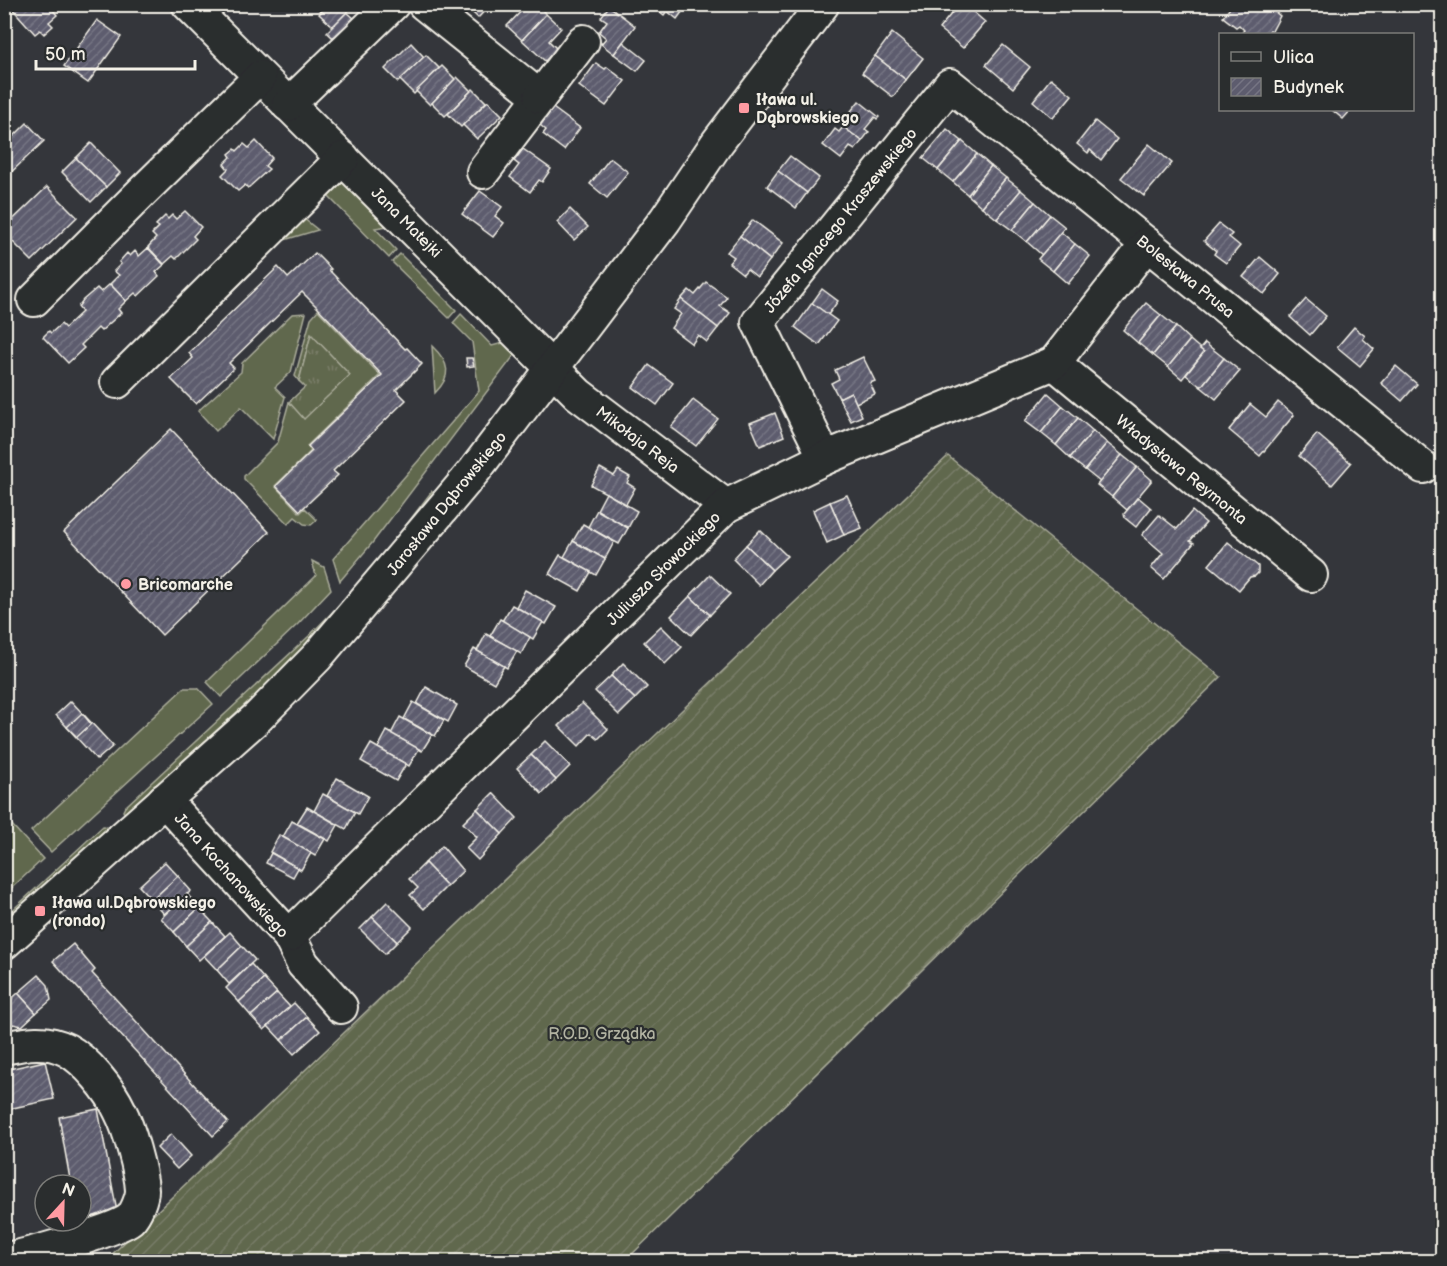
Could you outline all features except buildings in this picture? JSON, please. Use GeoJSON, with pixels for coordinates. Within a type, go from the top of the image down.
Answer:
{"type":"FeatureCollection","features":[{"type":"Feature","properties":{"kind":"street","name":"Jana Matejki"},"geometry":{"type":"LineString","coordinates":[[188,4],[552,369]]}},
{"type":"Feature","properties":{"kind":"street"},"geometry":{"type":"LineString","coordinates":[[288,105],[393,4]]}},
{"type":"Feature","properties":{"kind":"street"},"geometry":{"type":"LineString","coordinates":[[424,4],[540,97]]}},
{"type":"Feature","properties":{"kind":"street","name":"Jarosława Dąbrowskiego"},"geometry":{"type":"LineString","coordinates":[[4,942],[258,717],[317,657],[452,499],[665,220],[717,143],[823,4]]}},
{"type":"Feature","properties":{"kind":"street"},"geometry":{"type":"LineString","coordinates":[[483,172],[583,41]]}},
{"type":"Feature","properties":{"kind":"street"},"geometry":{"type":"LineString","coordinates":[[34,300],[260,77]]}},
{"type":"Feature","properties":{"kind":"street","name":"Bolesława Prusa"},"geometry":{"type":"LineString","coordinates":[[950,85],[1423,467]]}},
{"type":"Feature","properties":{"kind":"street","name":"Józefa Ignacego Kraszewskiego"},"geometry":{"type":"LineString","coordinates":[[825,458],[758,322],[950,85]]}},
{"type":"Feature","properties":{"kind":"street"},"geometry":{"type":"LineString","coordinates":[[117,382],[343,158]]}},
{"type":"Feature","properties":{"kind":"street","name":"Juliusza Słowackiego"},"geometry":{"type":"LineString","coordinates":[[288,936],[726,506],[825,458],[1054,363],[1147,244]]}},
{"type":"Feature","properties":{"kind":"street","name":"Władysława Reymonta"},"geometry":{"type":"LineString","coordinates":[[1054,363],[1311,575]]}},
{"type":"Feature","properties":{"kind":"street","name":"Mikołaja Reja"},"geometry":{"type":"LineString","coordinates":[[552,369],[578,394],[726,506]]}},
{"type":"Feature","properties":{"kind":"street","name":"Jana Kochanowskiego"},"geometry":{"type":"LineString","coordinates":[[164,800],[288,936],[303,964],[341,1007]]}},
{"type":"Feature","properties":{"kind":"street"},"geometry":{"type":"LineString","coordinates":[[4,1259],[106,1231],[130,1219],[139,1205],[142,1191],[134,1151],[121,1112],[108,1091],[84,1063],[67,1050],[41,1042],[17,1045]]}},
{"type":"Feature","properties":{"kind":"green space"},"geometry":{"type":"Polygon","coordinates":[[[342,179],[394,225],[375,228],[396,250],[389,258],[327,195],[342,179]]]}},
{"type":"Feature","properties":{"kind":"green space"},"geometry":{"type":"Polygon","coordinates":[[[303,218],[318,230],[284,240],[282,231],[303,218]]]}},
{"type":"Feature","properties":{"kind":"green space"},"geometry":{"type":"Polygon","coordinates":[[[400,254],[456,310],[449,318],[392,262],[400,254]]]}},
{"type":"Feature","properties":{"kind":"green space"},"geometry":{"type":"Polygon","coordinates":[[[318,310],[380,375],[307,446],[311,451],[275,486],[300,513],[305,508],[317,520],[311,525],[304,524],[295,517],[288,524],[244,479],[244,476],[278,442],[289,402],[304,418],[311,335],[299,381],[295,376],[311,318],[318,310]]]}},
{"type":"Feature","properties":{"kind":"green space"},"geometry":{"type":"Polygon","coordinates":[[[306,313],[291,372],[275,387],[285,397],[273,439],[241,407],[216,431],[198,411],[241,372],[242,363],[292,314],[306,313]]]}},
{"type":"Feature","properties":{"kind":"green space"},"geometry":{"type":"Polygon","coordinates":[[[461,314],[492,346],[510,341],[519,349],[373,542],[340,581],[333,559],[479,391],[472,342],[453,323],[461,314]]]}},
{"type":"Feature","properties":{"kind":"green space"},"geometry":{"type":"Polygon","coordinates":[[[311,334],[350,375],[304,419],[289,402],[305,387],[299,381],[311,334]]]}},
{"type":"Feature","properties":{"kind":"green space"},"geometry":{"type":"Polygon","coordinates":[[[432,346],[442,358],[447,370],[444,381],[435,393],[432,346]]]}},
{"type":"Feature","properties":{"kind":"green space","name":"R.O.D. Grządka"},"geometry":{"type":"Polygon","coordinates":[[[948,456],[1221,677],[625,1261],[104,1262],[948,456]]]}},
{"type":"Feature","properties":{"kind":"green space"},"geometry":{"type":"Polygon","coordinates":[[[432,491],[435,493],[351,598],[283,670],[125,814],[123,811],[125,807],[309,636],[349,595],[385,553],[432,491]]]}},
{"type":"Feature","properties":{"kind":"green space"},"geometry":{"type":"Polygon","coordinates":[[[312,561],[324,567],[331,589],[298,624],[221,697],[207,682],[316,576],[312,561]]]}},
{"type":"Feature","properties":{"kind":"green space"},"geometry":{"type":"Polygon","coordinates":[[[184,688],[198,688],[213,704],[51,852],[31,831],[184,688]]]}},
{"type":"Feature","properties":{"kind":"green space"},"geometry":{"type":"Polygon","coordinates":[[[11,824],[43,859],[5,894],[5,830],[11,824]]]}},
{"type":"Feature","properties":{"kind":"green space"},"geometry":{"type":"Polygon","coordinates":[[[103,826],[109,828],[5,922],[5,917],[103,826]]]}},
{"type":"Feature","properties":{"kind":"place","name":"Iława ul. Dąbrowskiego"},"geometry":{"type":"Point","coordinates":[744,108]}},
{"type":"Feature","properties":{"kind":"place","name":"Bricomarche"},"geometry":{"type":"Point","coordinates":[126,584]}},
{"type":"Feature","properties":{"kind":"place","name":"Iława ul.Dąbrowskiego (rondo)"},"geometry":{"type":"Point","coordinates":[40,911]}}]}
